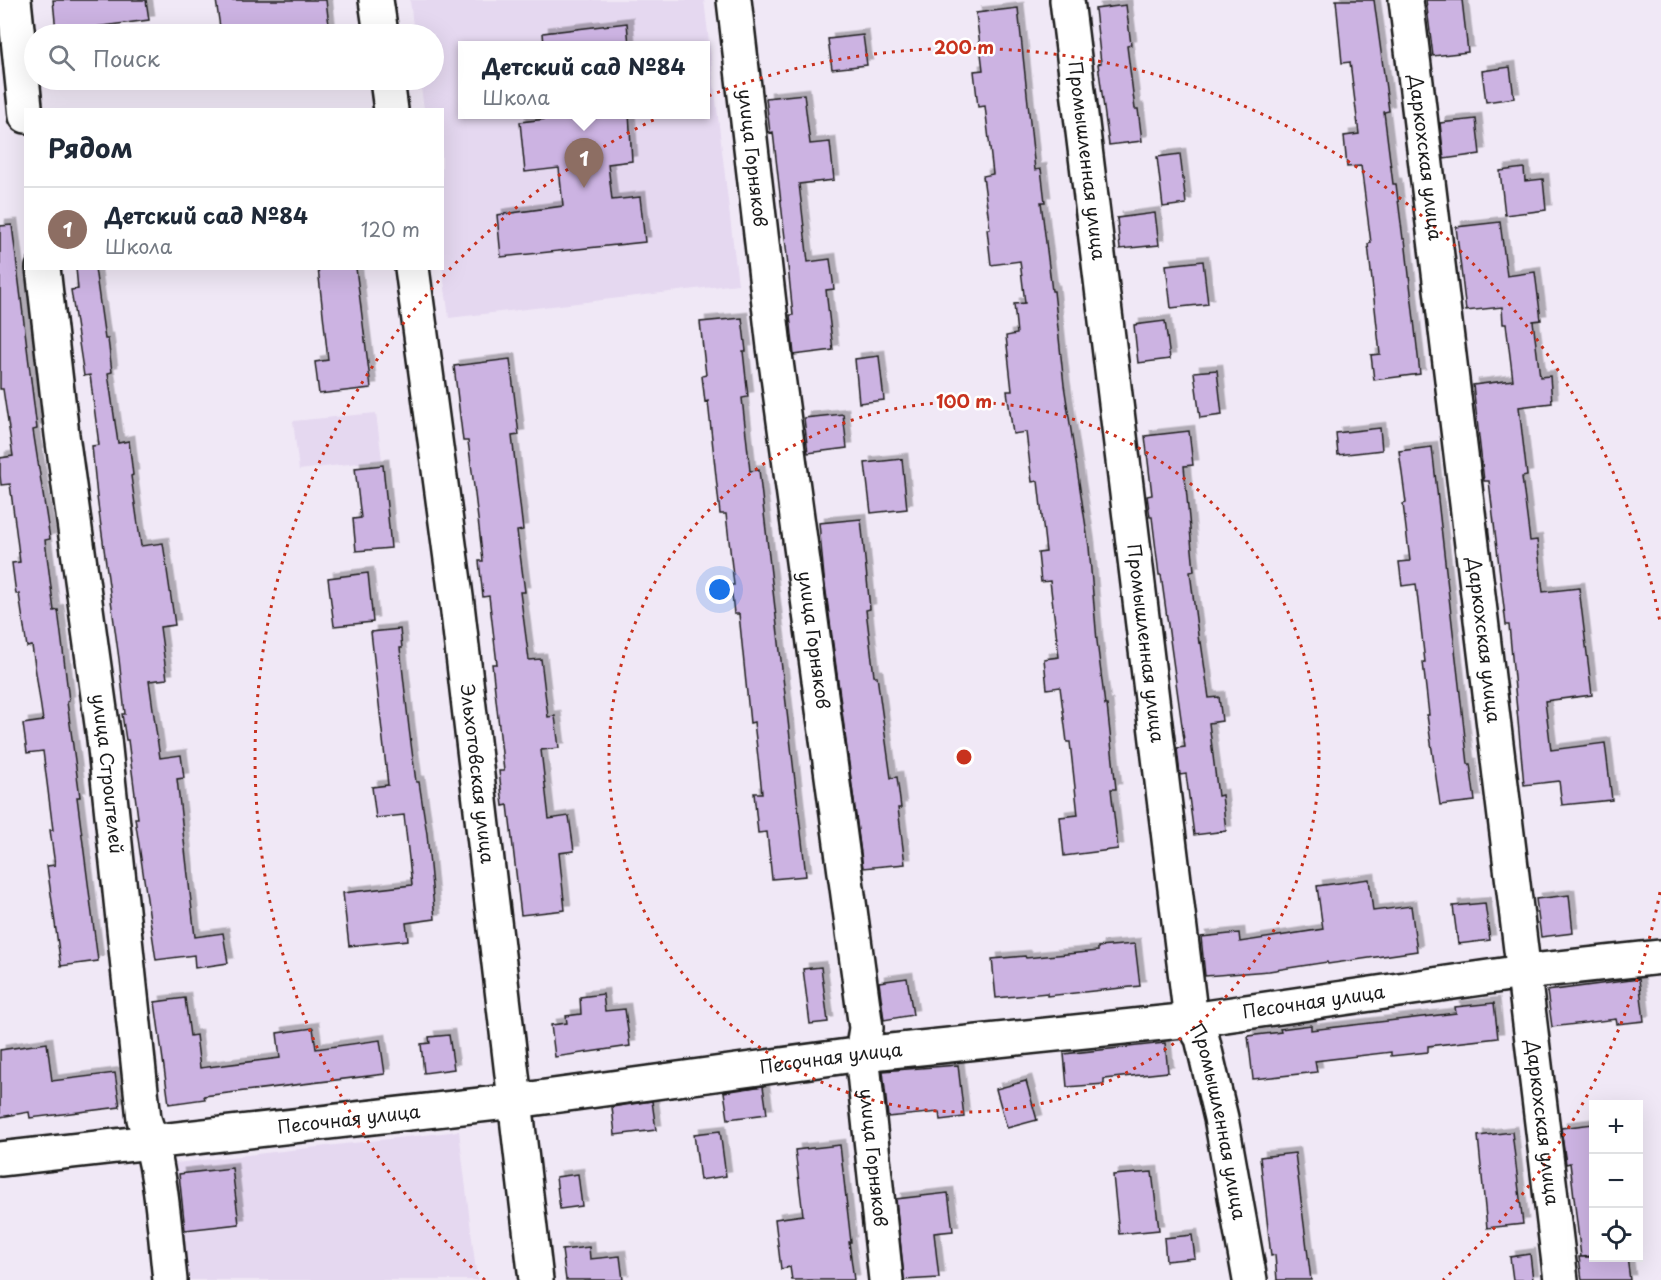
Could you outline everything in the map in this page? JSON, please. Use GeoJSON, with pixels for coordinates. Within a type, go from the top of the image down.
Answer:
{"type":"FeatureCollection","features":[{"type":"Feature","properties":{"kind":"street"},"geometry":{"type":"LineString","coordinates":[[14,0],[25,108]]}},
{"type":"Feature","properties":{"kind":"street"},"geometry":{"type":"LineString","coordinates":[[376,0],[380,24]]}},
{"type":"Feature","properties":{"kind":"street","name":"улица Горняков"},"geometry":{"type":"LineString","coordinates":[[735,0],[774,347],[866,1028],[862,1054],[886,1280]]}},
{"type":"Feature","properties":{"kind":"street","name":"Промышленная улица"},"geometry":{"type":"LineString","coordinates":[[1067,0],[1191,1020],[1202,1038],[1221,1118],[1250,1280]]}},
{"type":"Feature","properties":{"kind":"street","name":"Даркохская улица"},"geometry":{"type":"LineString","coordinates":[[1406,0],[1561,1280]]}},
{"type":"Feature","properties":{"kind":"street"},"geometry":{"type":"LineString","coordinates":[[388,90],[391,108]]}},
{"type":"Feature","properties":{"kind":"street","name":"улица Строителей"},"geometry":{"type":"LineString","coordinates":[[43,270],[63,447],[104,739],[144,1119],[152,1143],[170,1280]]}},
{"type":"Feature","properties":{"kind":"street","name":"Эльхотовская улица"},"geometry":{"type":"LineString","coordinates":[[412,270],[457,604],[536,1280]]}},
{"type":"Feature","properties":{"kind":"street","name":"Песочная улица"},"geometry":{"type":"LineString","coordinates":[[0,1159],[516,1101],[862,1054],[1191,1020],[1523,972],[1661,957]]}},
{"type":"Feature","properties":{"kind":"shaded area"},"geometry":{"type":"Polygon","coordinates":[[[410,0],[704,0],[709,41],[458,41],[458,119],[710,119],[710,50],[738,284],[449,318],[443,270],[444,108],[424,108],[421,90],[444,90],[444,24],[413,24],[410,0]]]}},
{"type":"Feature","properties":{"kind":"shaded area"},"geometry":{"type":"Polygon","coordinates":[[[376,413],[382,460],[299,470],[293,421],[376,413]]]}},
{"type":"Feature","properties":{"kind":"shaded area"},"geometry":{"type":"Polygon","coordinates":[[[459,1131],[477,1280],[181,1280],[167,1164],[459,1131]]]}},
{"type":"Feature","properties":{"kind":"building"},"geometry":{"type":"Polygon","coordinates":[[[53,0],[146,0],[149,20],[118,24],[55,24],[53,0]]]}},
{"type":"Feature","properties":{"kind":"building"},"geometry":{"type":"Polygon","coordinates":[[[216,0],[326,0],[329,24],[220,24],[216,0]]]}},
{"type":"Feature","properties":{"kind":"building"},"geometry":{"type":"Polygon","coordinates":[[[1336,0],[1374,0],[1389,111],[1384,112],[1393,184],[1396,184],[1403,239],[1405,239],[1420,374],[1374,380],[1371,355],[1380,354],[1368,244],[1371,243],[1361,166],[1347,167],[1344,136],[1359,134],[1350,62],[1342,63],[1336,0]]]}},
{"type":"Feature","properties":{"kind":"building"},"geometry":{"type":"Polygon","coordinates":[[[1426,0],[1462,0],[1468,52],[1433,56],[1426,0]]]}},
{"type":"Feature","properties":{"kind":"building"},"geometry":{"type":"Polygon","coordinates":[[[1126,5],[1131,45],[1127,46],[1135,109],[1138,109],[1142,141],[1109,145],[1098,64],[1101,63],[1095,9],[1126,5]]]}},
{"type":"Feature","properties":{"kind":"building"},"geometry":{"type":"Polygon","coordinates":[[[1018,8],[1035,170],[1041,169],[1045,202],[1041,202],[1052,291],[1054,291],[1064,385],[1089,547],[1097,641],[1116,789],[1111,789],[1118,849],[1064,856],[1060,817],[1078,815],[1070,742],[1067,742],[1060,687],[1047,689],[1044,659],[1059,657],[1050,581],[1041,582],[1038,553],[1046,552],[1038,481],[1032,482],[1026,432],[1013,434],[1007,391],[1012,391],[1006,336],[1017,334],[1014,304],[1025,303],[1020,261],[991,265],[987,229],[990,229],[983,176],[993,174],[985,106],[978,107],[974,71],[983,70],[976,13],[1018,8]]]}},
{"type":"Feature","properties":{"kind":"building"},"geometry":{"type":"Polygon","coordinates":[[[627,23],[629,41],[544,41],[543,33],[627,23]]]}},
{"type":"Feature","properties":{"kind":"building"},"geometry":{"type":"Polygon","coordinates":[[[863,35],[867,65],[832,69],[828,39],[863,35]]]}},
{"type":"Feature","properties":{"kind":"building"},"geometry":{"type":"Polygon","coordinates":[[[1510,67],[1514,98],[1486,102],[1482,71],[1510,67]]]}},
{"type":"Feature","properties":{"kind":"building"},"geometry":{"type":"Polygon","coordinates":[[[804,94],[810,144],[830,142],[834,180],[799,184],[808,262],[830,259],[834,289],[826,290],[833,350],[794,355],[790,315],[793,315],[786,247],[773,132],[770,133],[766,98],[804,94]]]}},
{"type":"Feature","properties":{"kind":"building"},"geometry":{"type":"Polygon","coordinates":[[[546,119],[629,119],[632,161],[608,164],[612,200],[640,197],[645,242],[501,257],[497,215],[563,206],[559,168],[525,172],[520,122],[546,119]]]}},
{"type":"Feature","properties":{"kind":"building"},"geometry":{"type":"Polygon","coordinates":[[[1476,119],[1480,154],[1444,159],[1440,123],[1476,119]]]}},
{"type":"Feature","properties":{"kind":"building"},"geometry":{"type":"Polygon","coordinates":[[[1180,154],[1186,204],[1163,207],[1157,157],[1180,154]]]}},
{"type":"Feature","properties":{"kind":"building"},"geometry":{"type":"Polygon","coordinates":[[[1524,168],[1525,181],[1543,179],[1546,210],[1505,215],[1500,171],[1524,168]]]}},
{"type":"Feature","properties":{"kind":"building"},"geometry":{"type":"Polygon","coordinates":[[[1155,213],[1159,245],[1120,249],[1117,218],[1155,213]]]}},
{"type":"Feature","properties":{"kind":"building"},"geometry":{"type":"Polygon","coordinates":[[[1500,222],[1507,276],[1535,272],[1541,320],[1533,321],[1540,377],[1550,376],[1552,403],[1519,407],[1527,476],[1522,477],[1530,541],[1537,540],[1543,592],[1579,588],[1592,695],[1545,701],[1551,750],[1605,743],[1612,800],[1562,805],[1559,781],[1524,785],[1509,625],[1506,625],[1489,481],[1484,481],[1473,385],[1513,380],[1502,307],[1466,311],[1456,227],[1500,222]]]}},
{"type":"Feature","properties":{"kind":"building"},"geometry":{"type":"Polygon","coordinates":[[[12,225],[37,429],[33,430],[50,539],[45,540],[54,611],[58,610],[69,701],[67,702],[80,797],[77,797],[98,961],[61,966],[47,866],[55,865],[43,751],[27,753],[23,724],[43,721],[32,646],[27,647],[19,594],[16,594],[12,563],[20,562],[10,484],[1,485],[0,475],[0,458],[13,456],[3,389],[0,389],[0,226],[12,225]]]}},
{"type":"Feature","properties":{"kind":"building"},"geometry":{"type":"Polygon","coordinates":[[[1203,261],[1208,304],[1171,308],[1166,265],[1203,261]]]}},
{"type":"Feature","properties":{"kind":"building"},"geometry":{"type":"Polygon","coordinates":[[[76,270],[95,270],[105,339],[108,339],[112,372],[108,373],[118,443],[129,441],[133,475],[131,476],[141,546],[163,543],[175,625],[160,627],[167,679],[149,681],[160,758],[181,755],[184,778],[177,779],[195,937],[223,933],[228,963],[195,968],[194,955],[156,960],[135,818],[138,818],[128,740],[126,740],[122,714],[125,714],[119,659],[97,497],[92,446],[99,445],[90,375],[84,376],[71,290],[78,289],[76,270]]]}},
{"type":"Feature","properties":{"kind":"building"},"geometry":{"type":"Polygon","coordinates":[[[318,270],[356,270],[371,388],[319,394],[315,362],[328,360],[318,270]]]}},
{"type":"Feature","properties":{"kind":"building"},"geometry":{"type":"Polygon","coordinates":[[[742,318],[748,397],[742,398],[750,471],[759,470],[806,876],[772,879],[767,832],[758,833],[754,793],[762,793],[754,722],[750,723],[739,614],[734,614],[731,585],[734,585],[726,514],[720,514],[708,401],[705,402],[702,376],[706,375],[700,322],[742,318]]]}},
{"type":"Feature","properties":{"kind":"building"},"geometry":{"type":"Polygon","coordinates":[[[1165,321],[1170,359],[1138,363],[1134,325],[1165,321]]]}},
{"type":"Feature","properties":{"kind":"building"},"geometry":{"type":"Polygon","coordinates":[[[879,356],[884,400],[859,403],[855,359],[879,356]]]}},
{"type":"Feature","properties":{"kind":"building"},"geometry":{"type":"Polygon","coordinates":[[[510,359],[519,435],[512,436],[523,530],[517,531],[525,592],[520,592],[529,660],[541,659],[548,717],[555,716],[559,748],[541,750],[549,819],[569,816],[574,851],[559,853],[565,910],[521,915],[508,805],[503,806],[499,771],[504,771],[492,664],[497,664],[489,596],[483,597],[479,561],[483,561],[475,494],[468,441],[463,441],[454,366],[510,359]]]}},
{"type":"Feature","properties":{"kind":"building"},"geometry":{"type":"Polygon","coordinates":[[[1217,370],[1222,415],[1200,418],[1194,372],[1217,370]]]}},
{"type":"Feature","properties":{"kind":"building"},"geometry":{"type":"Polygon","coordinates":[[[843,414],[847,448],[808,453],[804,418],[843,414]]]}},
{"type":"Feature","properties":{"kind":"building"},"geometry":{"type":"Polygon","coordinates":[[[1380,428],[1382,450],[1338,455],[1336,433],[1380,428]]]}},
{"type":"Feature","properties":{"kind":"building"},"geometry":{"type":"Polygon","coordinates":[[[1189,431],[1193,465],[1184,466],[1194,571],[1190,572],[1209,698],[1219,697],[1222,721],[1209,723],[1218,796],[1222,795],[1226,831],[1194,835],[1186,774],[1180,775],[1177,748],[1185,747],[1161,575],[1159,575],[1147,496],[1152,495],[1145,436],[1189,431]]]}},
{"type":"Feature","properties":{"kind":"building"},"geometry":{"type":"Polygon","coordinates":[[[1432,447],[1468,764],[1470,764],[1475,801],[1440,805],[1427,715],[1429,715],[1423,662],[1425,662],[1416,584],[1402,586],[1399,562],[1410,561],[1399,451],[1432,447]]]}},
{"type":"Feature","properties":{"kind":"building"},"geometry":{"type":"Polygon","coordinates":[[[902,459],[907,509],[871,513],[865,463],[902,459]]]}},
{"type":"Feature","properties":{"kind":"building"},"geometry":{"type":"Polygon","coordinates":[[[383,465],[391,548],[356,551],[353,519],[361,518],[355,468],[383,465]]]}},
{"type":"Feature","properties":{"kind":"building"},"geometry":{"type":"Polygon","coordinates":[[[861,519],[870,609],[866,610],[874,676],[877,676],[891,778],[897,777],[901,808],[898,808],[905,864],[863,868],[824,577],[819,523],[861,519]]]}},
{"type":"Feature","properties":{"kind":"building"},"geometry":{"type":"Polygon","coordinates":[[[368,573],[373,622],[334,626],[328,578],[368,573]]]}},
{"type":"Feature","properties":{"kind":"building"},"geometry":{"type":"Polygon","coordinates":[[[400,629],[409,728],[416,782],[419,782],[427,834],[435,919],[406,923],[408,940],[349,946],[343,893],[412,885],[404,815],[376,818],[372,787],[388,785],[371,632],[400,629]]]}},
{"type":"Feature","properties":{"kind":"building"},"geometry":{"type":"Polygon","coordinates":[[[1369,879],[1373,911],[1411,906],[1417,951],[1269,971],[1205,976],[1201,937],[1239,933],[1240,942],[1323,929],[1317,886],[1369,879]]]}},
{"type":"Feature","properties":{"kind":"building"},"geometry":{"type":"Polygon","coordinates":[[[1569,895],[1573,933],[1541,937],[1536,899],[1569,895]]]}},
{"type":"Feature","properties":{"kind":"building"},"geometry":{"type":"Polygon","coordinates":[[[1485,903],[1490,940],[1458,944],[1453,906],[1485,903]]]}},
{"type":"Feature","properties":{"kind":"building"},"geometry":{"type":"Polygon","coordinates":[[[1135,944],[1140,986],[1047,996],[1047,993],[996,998],[992,959],[1098,951],[1098,947],[1135,944]]]}},
{"type":"Feature","properties":{"kind":"building"},"geometry":{"type":"Polygon","coordinates":[[[821,967],[828,1022],[810,1024],[803,969],[821,967]]]}},
{"type":"Feature","properties":{"kind":"building"},"geometry":{"type":"Polygon","coordinates":[[[907,978],[913,1015],[884,1020],[879,982],[907,978]]]}},
{"type":"Feature","properties":{"kind":"building"},"geometry":{"type":"Polygon","coordinates":[[[1639,979],[1644,1021],[1617,1024],[1616,1019],[1552,1027],[1547,991],[1639,979]]]}},
{"type":"Feature","properties":{"kind":"building"},"geometry":{"type":"Polygon","coordinates":[[[603,994],[605,1011],[625,1009],[630,1046],[555,1057],[551,1025],[567,1023],[566,1016],[581,1014],[580,997],[603,994]]]}},
{"type":"Feature","properties":{"kind":"building"},"geometry":{"type":"Polygon","coordinates":[[[185,998],[190,1036],[196,1035],[200,1068],[280,1058],[277,1033],[313,1028],[316,1049],[380,1040],[385,1074],[204,1096],[205,1099],[169,1104],[155,1002],[185,998]]]}},
{"type":"Feature","properties":{"kind":"building"},"geometry":{"type":"Polygon","coordinates":[[[1494,1003],[1498,1038],[1428,1046],[1428,1052],[1391,1056],[1391,1052],[1315,1061],[1317,1072],[1253,1079],[1248,1036],[1311,1025],[1311,1030],[1456,1013],[1455,1007],[1494,1003]]]}},
{"type":"Feature","properties":{"kind":"building"},"geometry":{"type":"Polygon","coordinates":[[[449,1035],[454,1069],[424,1073],[421,1044],[430,1043],[429,1037],[449,1035]]]}},
{"type":"Feature","properties":{"kind":"building"},"geometry":{"type":"Polygon","coordinates":[[[47,1043],[52,1081],[115,1073],[120,1107],[30,1118],[29,1112],[0,1117],[0,1050],[47,1043]]]}},
{"type":"Feature","properties":{"kind":"building"},"geometry":{"type":"Polygon","coordinates":[[[1165,1043],[1168,1072],[1104,1079],[1104,1084],[1067,1087],[1064,1054],[1165,1043]]]}},
{"type":"Feature","properties":{"kind":"building"},"geometry":{"type":"Polygon","coordinates":[[[958,1065],[964,1117],[940,1120],[939,1112],[888,1117],[883,1071],[958,1065]]]}},
{"type":"Feature","properties":{"kind":"building"},"geometry":{"type":"Polygon","coordinates":[[[1026,1081],[1037,1120],[1007,1128],[996,1089],[1026,1081]]]}},
{"type":"Feature","properties":{"kind":"building"},"geometry":{"type":"Polygon","coordinates":[[[763,1086],[767,1114],[728,1119],[724,1092],[763,1086]]]}},
{"type":"Feature","properties":{"kind":"building"},"geometry":{"type":"Polygon","coordinates":[[[652,1101],[656,1130],[615,1135],[612,1107],[652,1101]]]}},
{"type":"Feature","properties":{"kind":"building"},"geometry":{"type":"Polygon","coordinates":[[[1589,1124],[1589,1256],[1581,1257],[1570,1163],[1566,1164],[1561,1128],[1589,1124]]]}},
{"type":"Feature","properties":{"kind":"building"},"geometry":{"type":"Polygon","coordinates":[[[720,1131],[726,1176],[700,1180],[694,1134],[720,1131]]]}},
{"type":"Feature","properties":{"kind":"building"},"geometry":{"type":"Polygon","coordinates":[[[1512,1132],[1523,1224],[1487,1228],[1478,1136],[1512,1132]]]}},
{"type":"Feature","properties":{"kind":"building"},"geometry":{"type":"Polygon","coordinates":[[[840,1145],[854,1280],[792,1280],[790,1267],[781,1269],[775,1219],[803,1215],[795,1150],[840,1145]]]}},
{"type":"Feature","properties":{"kind":"building"},"geometry":{"type":"Polygon","coordinates":[[[1295,1153],[1311,1280],[1277,1280],[1275,1255],[1271,1256],[1260,1157],[1295,1153]]]}},
{"type":"Feature","properties":{"kind":"building"},"geometry":{"type":"Polygon","coordinates":[[[232,1168],[239,1224],[185,1230],[179,1174],[232,1168]]]}},
{"type":"Feature","properties":{"kind":"building"},"geometry":{"type":"Polygon","coordinates":[[[1152,1172],[1159,1230],[1119,1234],[1113,1175],[1152,1172]]]}},
{"type":"Feature","properties":{"kind":"building"},"geometry":{"type":"Polygon","coordinates":[[[578,1174],[582,1206],[560,1209],[556,1177],[578,1174]]]}},
{"type":"Feature","properties":{"kind":"building"},"geometry":{"type":"Polygon","coordinates":[[[948,1193],[953,1231],[934,1233],[939,1278],[904,1280],[896,1199],[948,1193]]]}},
{"type":"Feature","properties":{"kind":"building"},"geometry":{"type":"Polygon","coordinates":[[[1192,1235],[1195,1258],[1166,1261],[1164,1238],[1192,1235]]]}},
{"type":"Feature","properties":{"kind":"building"},"geometry":{"type":"Polygon","coordinates":[[[589,1247],[590,1259],[620,1256],[623,1280],[566,1280],[562,1250],[589,1247]]]}},
{"type":"Feature","properties":{"kind":"building"},"geometry":{"type":"Polygon","coordinates":[[[1530,1254],[1533,1280],[1513,1280],[1510,1257],[1530,1254]]]}},
{"type":"Feature","properties":{"kind":"building"},"geometry":{"type":"Polygon","coordinates":[[[1579,1257],[1589,1257],[1589,1262],[1628,1262],[1630,1280],[1582,1280],[1579,1257]]]}},
{"type":"Feature","properties":{"kind":"place","name":"Детский сад №84"},"geometry":{"type":"Point","coordinates":[584,188]}}]}
